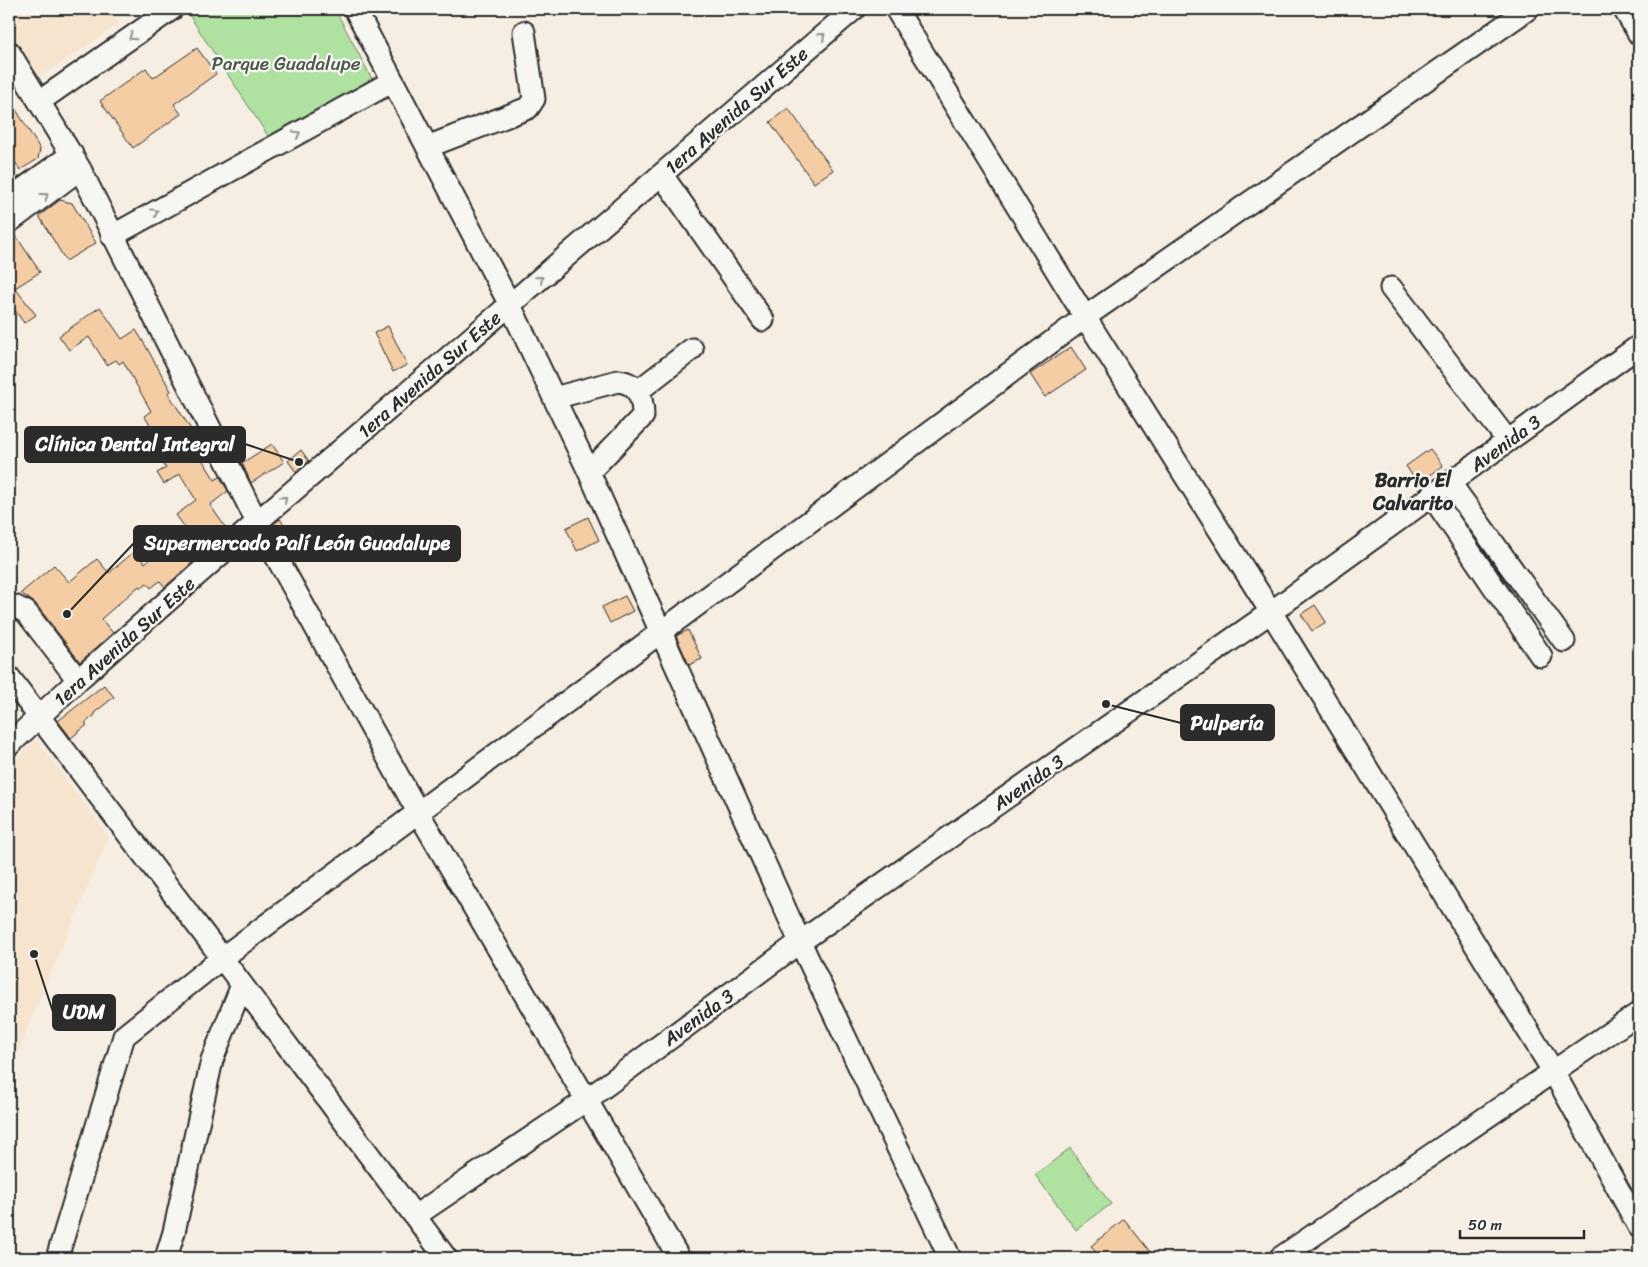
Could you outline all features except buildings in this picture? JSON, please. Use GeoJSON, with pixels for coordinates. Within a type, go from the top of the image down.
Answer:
{"type":"FeatureCollection","features":[{"type":"Feature","properties":{"kind":"street"},"geometry":{"type":"LineString","coordinates":[[40,101],[172,9]]}},
{"type":"Feature","properties":{"kind":"street"},"geometry":{"type":"LineString","coordinates":[[355,9],[510,305],[662,632],[800,942],[950,1258]]}},
{"type":"Feature","properties":{"kind":"street","name":"1era Avenida Sur Este"},"geometry":{"type":"LineString","coordinates":[[9,745],[78,680],[257,522],[854,9]]}},
{"type":"Feature","properties":{"kind":"street"},"geometry":{"type":"LineString","coordinates":[[896,9],[1085,317],[1271,612],[1552,1071],[1639,1227]]}},
{"type":"Feature","properties":{"kind":"street"},"geometry":{"type":"LineString","coordinates":[[57,1258],[124,1036],[222,958],[1085,317],[1528,9]]}},
{"type":"Feature","properties":{"kind":"street"},"geometry":{"type":"LineString","coordinates":[[1624,9],[1639,34]]}},
{"type":"Feature","properties":{"kind":"street"},"geometry":{"type":"LineString","coordinates":[[427,147],[528,108],[533,104],[534,99],[524,32]]}},
{"type":"Feature","properties":{"kind":"street"},"geometry":{"type":"LineString","coordinates":[[9,52],[76,162],[257,522],[418,812],[679,1258]]}},
{"type":"Feature","properties":{"kind":"street"},"geometry":{"type":"LineString","coordinates":[[112,236],[393,81]]}},
{"type":"Feature","properties":{"kind":"street"},"geometry":{"type":"LineString","coordinates":[[9,199],[76,162]]}},
{"type":"Feature","properties":{"kind":"street"},"geometry":{"type":"LineString","coordinates":[[9,222],[76,162]]}},
{"type":"Feature","properties":{"kind":"street"},"geometry":{"type":"LineString","coordinates":[[662,175],[763,320]]}},
{"type":"Feature","properties":{"kind":"street"},"geometry":{"type":"LineString","coordinates":[[1391,288],[1508,440]]}},
{"type":"Feature","properties":{"kind":"street"},"geometry":{"type":"LineString","coordinates":[[638,391],[692,349]]}},
{"type":"Feature","properties":{"kind":"street","name":"Avenida 3"},"geometry":{"type":"LineString","coordinates":[[415,1216],[586,1101],[800,942],[1271,612],[1508,440],[1636,354]]}},
{"type":"Feature","properties":{"kind":"street"},"geometry":{"type":"LineString","coordinates":[[554,398],[618,381],[627,382],[638,391],[643,404],[643,416],[589,472]]}},
{"type":"Feature","properties":{"kind":"street"},"geometry":{"type":"LineString","coordinates":[[1450,483],[1564,641]]}},
{"type":"Feature","properties":{"kind":"street"},"geometry":{"type":"LineString","coordinates":[[1432,496],[1541,656]]}},
{"type":"Feature","properties":{"kind":"street"},"geometry":{"type":"LineString","coordinates":[[9,607],[14,606],[26,612],[78,680]]}},
{"type":"Feature","properties":{"kind":"street"},"geometry":{"type":"LineString","coordinates":[[9,677],[446,1258]]}},
{"type":"Feature","properties":{"kind":"street"},"geometry":{"type":"LineString","coordinates":[[166,1258],[174,1232],[212,1060],[242,985]]}},
{"type":"Feature","properties":{"kind":"street"},"geometry":{"type":"LineString","coordinates":[[1280,1258],[1639,1012]]}},
{"type":"Feature","properties":{"kind":"shaded area"},"geometry":{"type":"Polygon","coordinates":[[[9,9],[108,9],[119,24],[34,81],[9,37],[9,9]]]}},
{"type":"Feature","properties":{"kind":"shaded area"},"geometry":{"type":"Polygon","coordinates":[[[36,739],[109,837],[9,1071],[9,766],[36,739]]]}},
{"type":"Feature","properties":{"kind":"green space","name":"Parque Guadalupe"},"geometry":{"type":"Polygon","coordinates":[[[192,9],[335,9],[372,79],[268,136],[187,12],[192,9]]]}},
{"type":"Feature","properties":{"kind":"green space"},"geometry":{"type":"Polygon","coordinates":[[[1070,1148],[1111,1204],[1076,1230],[1035,1175],[1070,1148]]]}},
{"type":"Feature","properties":{"kind":"place","name":"Clínica Dental Integral"},"geometry":{"type":"Point","coordinates":[299,462]}},
{"type":"Feature","properties":{"kind":"place","name":"Supermercado Palí León Guadalupe"},"geometry":{"type":"Point","coordinates":[67,614]}},
{"type":"Feature","properties":{"kind":"place","name":"Pulpería"},"geometry":{"type":"Point","coordinates":[1106,704]}},
{"type":"Feature","properties":{"kind":"place","name":"UDM"},"geometry":{"type":"Point","coordinates":[34,954]}},
{"type":"Feature","properties":{"kind":"district","name":"Barrio El Calvarito"},"geometry":{"type":"Point","coordinates":[1413,492]}}]}
